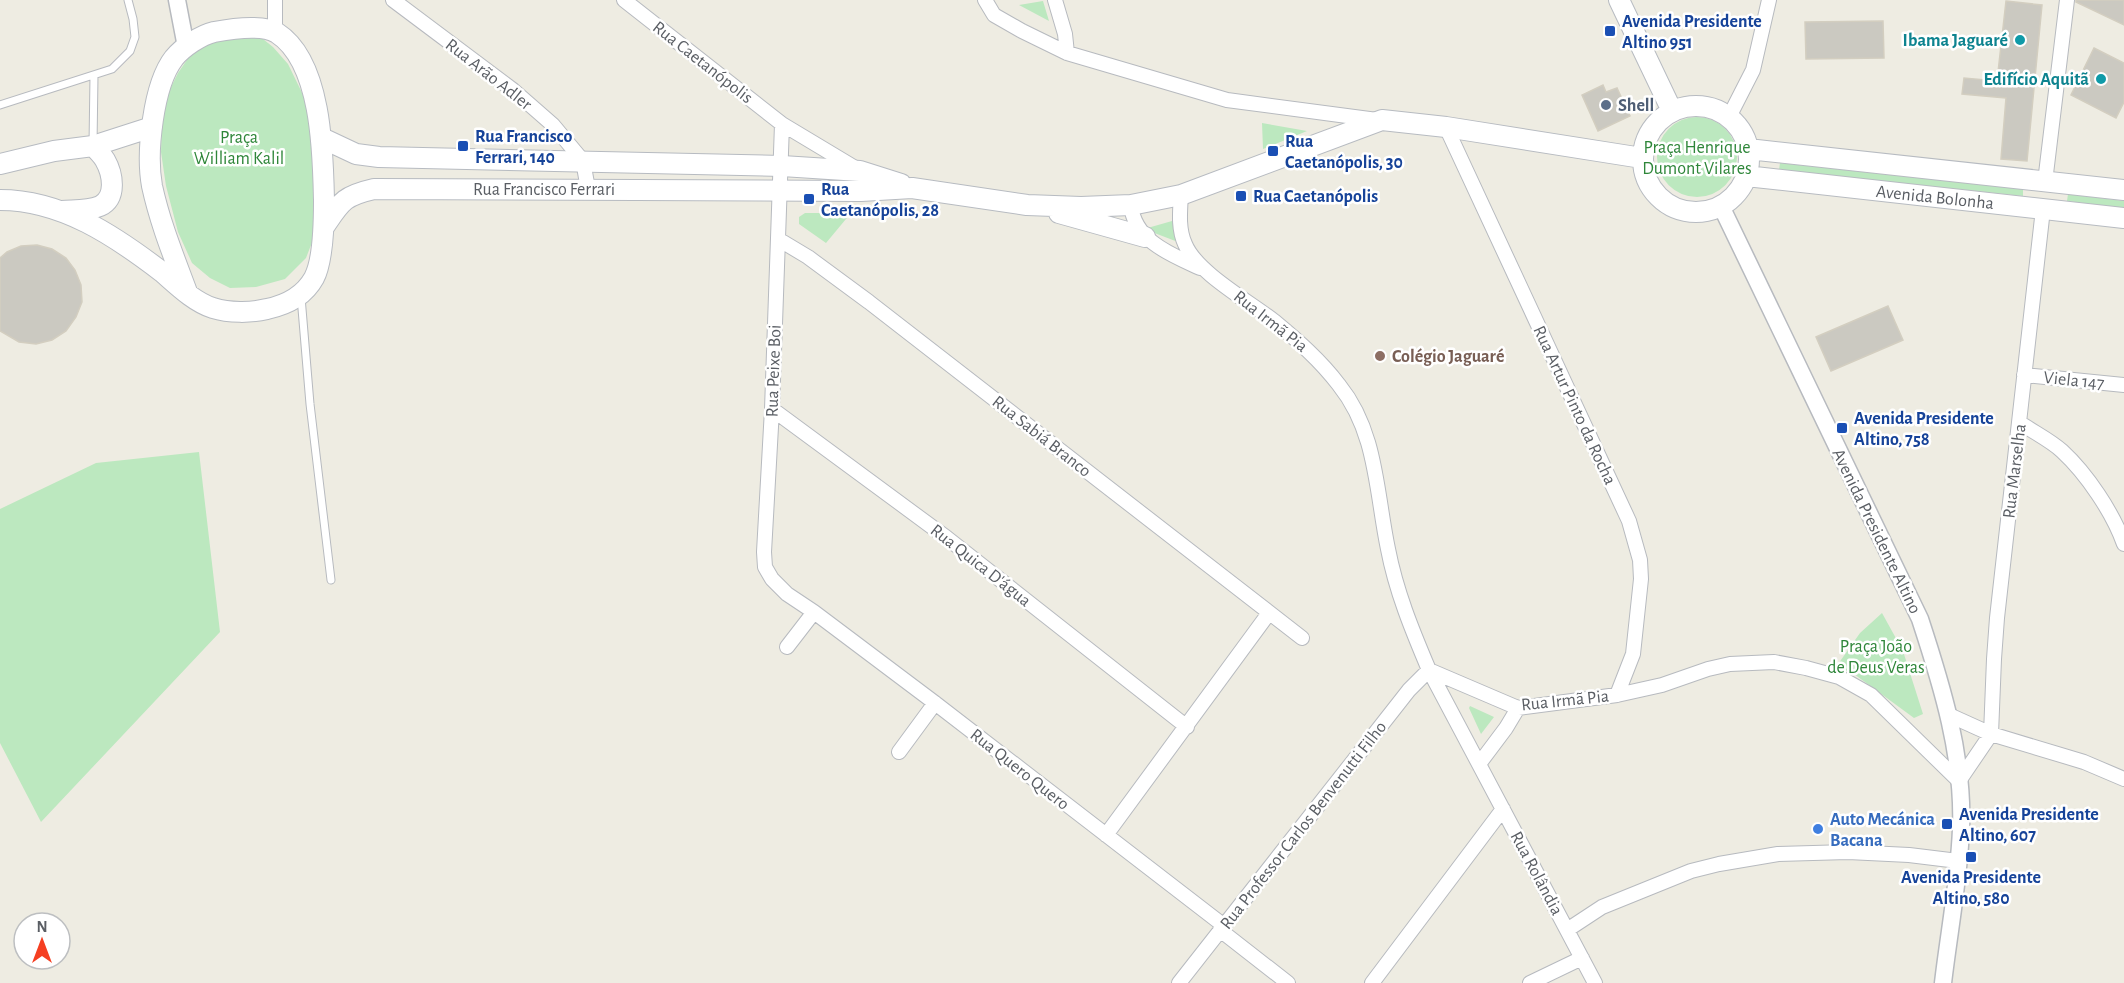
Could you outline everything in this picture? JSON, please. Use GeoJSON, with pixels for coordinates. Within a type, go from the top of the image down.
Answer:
{"type":"FeatureCollection","features":[{"type":"Feature","properties":{"kind":"main road"},"geometry":{"type":"LineString","coordinates":[[1619,0],[1672,111]]}},
{"type":"Feature","properties":{"kind":"main road"},"geometry":{"type":"LineString","coordinates":[[0,200],[27,202],[60,211],[91,225],[114,238],[199,302],[215,309],[243,312],[265,310],[285,304],[301,294],[315,277],[324,227],[322,138],[315,99],[304,68],[289,44],[275,32],[256,28],[234,28],[210,33],[186,47],[173,59],[163,81],[152,127],[149,153],[152,183],[160,217],[187,292]]}},
{"type":"Feature","properties":{"kind":"main road"},"geometry":{"type":"LineString","coordinates":[[1701,106],[1716,110],[1728,117],[1741,131],[1748,149],[1749,167],[1736,193],[1720,206],[1710,210],[1688,212],[1667,204],[1646,180],[1642,158],[1650,130],[1664,116],[1686,107],[1701,106]]}},
{"type":"Feature","properties":{"kind":"main road"},"geometry":{"type":"LineString","coordinates":[[1382,120],[1446,127],[1642,158]]}},
{"type":"Feature","properties":{"kind":"main road","name":"Rua Caetanópolis"},"geometry":{"type":"LineString","coordinates":[[782,166],[860,171],[912,188],[1027,205],[1131,205],[1181,195],[1382,120]]}},
{"type":"Feature","properties":{"kind":"main road"},"geometry":{"type":"LineString","coordinates":[[0,164],[54,151],[93,146],[152,127]]}},
{"type":"Feature","properties":{"kind":"main road","name":"Rua Francisco Ferrari"},"geometry":{"type":"LineString","coordinates":[[322,138],[356,154],[379,157],[782,166]]}},
{"type":"Feature","properties":{"kind":"main road"},"geometry":{"type":"LineString","coordinates":[[60,211],[101,206],[110,197],[111,174],[105,159],[93,146]]}},
{"type":"Feature","properties":{"kind":"main road","name":"Avenida Bolonha"},"geometry":{"type":"LineString","coordinates":[[1748,149],[2124,190]]}},
{"type":"Feature","properties":{"kind":"main road","name":"Avenida Bolonha"},"geometry":{"type":"LineString","coordinates":[[1746,176],[2124,218]]}},
{"type":"Feature","properties":{"kind":"main road","name":"Rua Caetanópolis"},"geometry":{"type":"LineString","coordinates":[[781,190],[861,191],[912,188]]}},
{"type":"Feature","properties":{"kind":"main road","name":"Rua Francisco Ferrari"},"geometry":{"type":"LineString","coordinates":[[324,227],[341,202],[355,193],[374,189],[781,190]]}},
{"type":"Feature","properties":{"kind":"main road"},"geometry":{"type":"LineString","coordinates":[[1027,205],[1145,237]]}},
{"type":"Feature","properties":{"kind":"street"},"geometry":{"type":"LineString","coordinates":[[177,0],[186,47]]}},
{"type":"Feature","properties":{"kind":"street"},"geometry":{"type":"LineString","coordinates":[[275,0],[275,32]]}},
{"type":"Feature","properties":{"kind":"street","name":"Rua Arão Adler"},"geometry":{"type":"LineString","coordinates":[[393,0],[513,90],[553,125],[583,161],[588,189]]}},
{"type":"Feature","properties":{"kind":"street","name":"Rua Caetanópolis"},"geometry":{"type":"LineString","coordinates":[[624,0],[782,124],[860,171]]}},
{"type":"Feature","properties":{"kind":"street"},"geometry":{"type":"LineString","coordinates":[[985,0],[994,15],[1067,53],[1227,100],[1382,120]]}},
{"type":"Feature","properties":{"kind":"street"},"geometry":{"type":"LineString","coordinates":[[1055,0],[1065,34],[1067,53]]}},
{"type":"Feature","properties":{"kind":"street"},"geometry":{"type":"LineString","coordinates":[[1728,117],[1753,70],[1769,0]]}},
{"type":"Feature","properties":{"kind":"street"},"geometry":{"type":"LineString","coordinates":[[2045,182],[2067,0]]}},
{"type":"Feature","properties":{"kind":"street"},"geometry":{"type":"LineString","coordinates":[[781,190],[782,124]]}},
{"type":"Feature","properties":{"kind":"street","name":"Rua Artur Pinto da Rocha"},"geometry":{"type":"LineString","coordinates":[[1446,127],[1629,521],[1640,560],[1641,579],[1633,654],[1617,695]]}},
{"type":"Feature","properties":{"kind":"street","name":"Rua Peixe Boi"},"geometry":{"type":"LineString","coordinates":[[764,552],[781,190]]}},
{"type":"Feature","properties":{"kind":"street","name":"Rua Irmã Pia"},"geometry":{"type":"LineString","coordinates":[[1181,195],[1181,230],[1192,256],[1208,272],[1273,320],[1314,355],[1341,387],[1357,414],[1371,448],[1388,550],[1405,612],[1429,669],[1518,708],[1617,695],[1662,685],[1730,664],[1774,662],[1806,668],[1839,677],[1871,695],[1959,781]]}},
{"type":"Feature","properties":{"kind":"street","name":"Rua Irmã Pia"},"geometry":{"type":"LineString","coordinates":[[1131,205],[1134,223],[1145,237],[1172,256],[1208,272]]}},
{"type":"Feature","properties":{"kind":"street","name":"Avenida Presidente Altino"},"geometry":{"type":"LineString","coordinates":[[1720,206],[1920,619],[1949,715],[1959,781],[1962,827],[1943,983]]}},
{"type":"Feature","properties":{"kind":"street","name":"Rua Marselha"},"geometry":{"type":"LineString","coordinates":[[1991,734],[1997,618],[2043,209]]}},
{"type":"Feature","properties":{"kind":"street","name":"Rua Sabiá Branco"},"geometry":{"type":"LineString","coordinates":[[778,239],[808,257],[869,302],[1302,639]]}},
{"type":"Feature","properties":{"kind":"street","name":"Viela 147"},"geometry":{"type":"LineString","coordinates":[[2024,375],[2124,385]]}},
{"type":"Feature","properties":{"kind":"street","name":"Rua Quica D'água"},"geometry":{"type":"LineString","coordinates":[[772,409],[947,538],[1187,727]]}},
{"type":"Feature","properties":{"kind":"street"},"geometry":{"type":"LineString","coordinates":[[2019,422],[2062,451],[2081,472],[2103,502],[2124,544]]}},
{"type":"Feature","properties":{"kind":"street","name":"Rua Quero Quero"},"geometry":{"type":"LineString","coordinates":[[764,552],[765,567],[772,579],[787,594],[935,703],[1106,834],[1288,983]]}},
{"type":"Feature","properties":{"kind":"street"},"geometry":{"type":"LineString","coordinates":[[787,647],[814,612]]}},
{"type":"Feature","properties":{"kind":"street"},"geometry":{"type":"LineString","coordinates":[[1106,834],[1269,613]]}},
{"type":"Feature","properties":{"kind":"street","name":"Rua Rolândia"},"geometry":{"type":"LineString","coordinates":[[1429,669],[1595,983]]}},
{"type":"Feature","properties":{"kind":"street","name":"Rua Professor Carlos Benvenutti Filho"},"geometry":{"type":"LineString","coordinates":[[1179,983],[1409,690],[1429,669]]}},
{"type":"Feature","properties":{"kind":"street"},"geometry":{"type":"LineString","coordinates":[[899,752],[935,703]]}},
{"type":"Feature","properties":{"kind":"street"},"geometry":{"type":"LineString","coordinates":[[1479,764],[1518,708]]}},
{"type":"Feature","properties":{"kind":"street"},"geometry":{"type":"LineString","coordinates":[[1949,715],[1991,734],[2084,762],[2124,779]]}},
{"type":"Feature","properties":{"kind":"street"},"geometry":{"type":"LineString","coordinates":[[1959,781],[1991,734]]}},
{"type":"Feature","properties":{"kind":"street"},"geometry":{"type":"LineString","coordinates":[[1372,983],[1503,809]]}},
{"type":"Feature","properties":{"kind":"street"},"geometry":{"type":"LineString","coordinates":[[1567,930],[1602,908],[1691,871],[1719,864],[1778,854],[1848,852],[1909,855],[1958,861]]}},
{"type":"Feature","properties":{"kind":"street"},"geometry":{"type":"LineString","coordinates":[[1530,983],[1582,958]]}},
{"type":"Feature","properties":{"kind":"lane"},"geometry":{"type":"LineString","coordinates":[[0,105],[112,69],[130,51],[135,37],[128,0]]}},
{"type":"Feature","properties":{"kind":"lane"},"geometry":{"type":"LineString","coordinates":[[93,146],[94,76]]}},
{"type":"Feature","properties":{"kind":"lane"},"geometry":{"type":"LineString","coordinates":[[301,294],[310,404],[331,580]]}},
{"type":"Feature","properties":{"kind":"green space"},"geometry":{"type":"Polygon","coordinates":[[[1043,1],[1049,21],[1019,5],[1043,1]]]}},
{"type":"Feature","properties":{"kind":"green space","name":"Praça William Kalil"},"geometry":{"type":"Polygon","coordinates":[[[258,35],[288,64],[309,107],[318,227],[306,258],[285,279],[256,287],[230,288],[210,278],[192,263],[178,232],[166,186],[161,152],[162,120],[167,95],[178,73],[195,48],[207,39],[258,35]]]}},
{"type":"Feature","properties":{"kind":"green space","name":"Praça Henrique Dumont Vilares"},"geometry":{"type":"Polygon","coordinates":[[[1689,117],[1705,117],[1726,128],[1737,149],[1737,165],[1726,186],[1705,197],[1689,197],[1675,191],[1663,179],[1657,165],[1657,149],[1663,135],[1675,123],[1689,117]]]}},
{"type":"Feature","properties":{"kind":"green space"},"geometry":{"type":"Polygon","coordinates":[[[1262,123],[1307,131],[1263,149],[1262,123]]]}},
{"type":"Feature","properties":{"kind":"green space"},"geometry":{"type":"Polygon","coordinates":[[[1780,163],[2023,189],[2023,196],[1779,170],[1780,163]]]}},
{"type":"Feature","properties":{"kind":"green space"},"geometry":{"type":"Polygon","coordinates":[[[2068,194],[2124,201],[2124,208],[2067,201],[2068,194]]]}},
{"type":"Feature","properties":{"kind":"green space"},"geometry":{"type":"Polygon","coordinates":[[[805,213],[851,213],[826,243],[799,224],[799,217],[805,213]]]}},
{"type":"Feature","properties":{"kind":"green space"},"geometry":{"type":"Polygon","coordinates":[[[1179,219],[1178,242],[1144,229],[1179,219]]]}},
{"type":"Feature","properties":{"kind":"green space"},"geometry":{"type":"Polygon","coordinates":[[[199,452],[220,632],[41,822],[0,743],[0,509],[96,463],[199,452]]]}},
{"type":"Feature","properties":{"kind":"green space","name":"Praça João de Deus Veras"},"geometry":{"type":"Polygon","coordinates":[[[1882,613],[1903,651],[1923,714],[1914,718],[1854,674],[1836,667],[1860,633],[1882,613]]]}},
{"type":"Feature","properties":{"kind":"green space"},"geometry":{"type":"Polygon","coordinates":[[[1470,706],[1494,717],[1481,734],[1469,708],[1470,706]]]}},
{"type":"Feature","properties":{"kind":"building"},"geometry":{"type":"Polygon","coordinates":[[[2076,0],[2124,0],[2124,25],[2076,2],[2076,0]]]}},
{"type":"Feature","properties":{"kind":"building"},"geometry":{"type":"Polygon","coordinates":[[[2006,1],[2042,5],[2027,161],[2001,159],[2006,98],[1962,94],[1964,78],[1997,81],[2006,1]]]}},
{"type":"Feature","properties":{"kind":"building"},"geometry":{"type":"Polygon","coordinates":[[[1883,21],[1884,58],[1806,59],[1805,22],[1883,21]]]}},
{"type":"Feature","properties":{"kind":"building","name":"Edifício Aquitã"},"geometry":{"type":"Polygon","coordinates":[[[2094,48],[2124,63],[2124,102],[2116,118],[2071,95],[2094,48]]]}},
{"type":"Feature","properties":{"kind":"building","name":"Shell"},"geometry":{"type":"Polygon","coordinates":[[[1603,85],[1606,92],[1617,88],[1630,116],[1598,131],[1582,95],[1603,85]]]}},
{"type":"Feature","properties":{"kind":"building"},"geometry":{"type":"Polygon","coordinates":[[[37,245],[52,249],[66,258],[75,270],[81,285],[82,302],[76,317],[66,331],[52,340],[36,344],[19,342],[0,331],[0,258],[21,246],[37,245]]]}},
{"type":"Feature","properties":{"kind":"building"},"geometry":{"type":"Polygon","coordinates":[[[1888,306],[1903,340],[1831,371],[1816,337],[1888,306]]]}},
{"type":"Feature","properties":{"kind":"place","name":"Avenida Presidente Altino 951"},"geometry":{"type":"Point","coordinates":[1610,31]}},
{"type":"Feature","properties":{"kind":"place","name":"Ibama Jaguaré"},"geometry":{"type":"Point","coordinates":[2020,40]}},
{"type":"Feature","properties":{"kind":"place","name":"Edifício Aquitã"},"geometry":{"type":"Point","coordinates":[2101,79]}},
{"type":"Feature","properties":{"kind":"place","name":"Shell"},"geometry":{"type":"Point","coordinates":[1606,105]}},
{"type":"Feature","properties":{"kind":"place","name":"Rua Francisco Ferrari, 140"},"geometry":{"type":"Point","coordinates":[463,146]}},
{"type":"Feature","properties":{"kind":"place","name":"Rua Caetanópolis, 30"},"geometry":{"type":"Point","coordinates":[1273,151]}},
{"type":"Feature","properties":{"kind":"place","name":"Rua Caetanópolis"},"geometry":{"type":"Point","coordinates":[1241,196]}},
{"type":"Feature","properties":{"kind":"place","name":"Rua Caetanópolis, 28"},"geometry":{"type":"Point","coordinates":[809,199]}},
{"type":"Feature","properties":{"kind":"place","name":"Colégio Jaguaré"},"geometry":{"type":"Point","coordinates":[1380,356]}},
{"type":"Feature","properties":{"kind":"place","name":"Avenida Presidente Altino, 758"},"geometry":{"type":"Point","coordinates":[1842,428]}},
{"type":"Feature","properties":{"kind":"place","name":"Avenida Presidente Altino, 607"},"geometry":{"type":"Point","coordinates":[1947,824]}},
{"type":"Feature","properties":{"kind":"place","name":"Auto Mecánica Bacana"},"geometry":{"type":"Point","coordinates":[1818,829]}},
{"type":"Feature","properties":{"kind":"place","name":"Avenida Presidente Altino, 580"},"geometry":{"type":"Point","coordinates":[1971,857]}}]}
